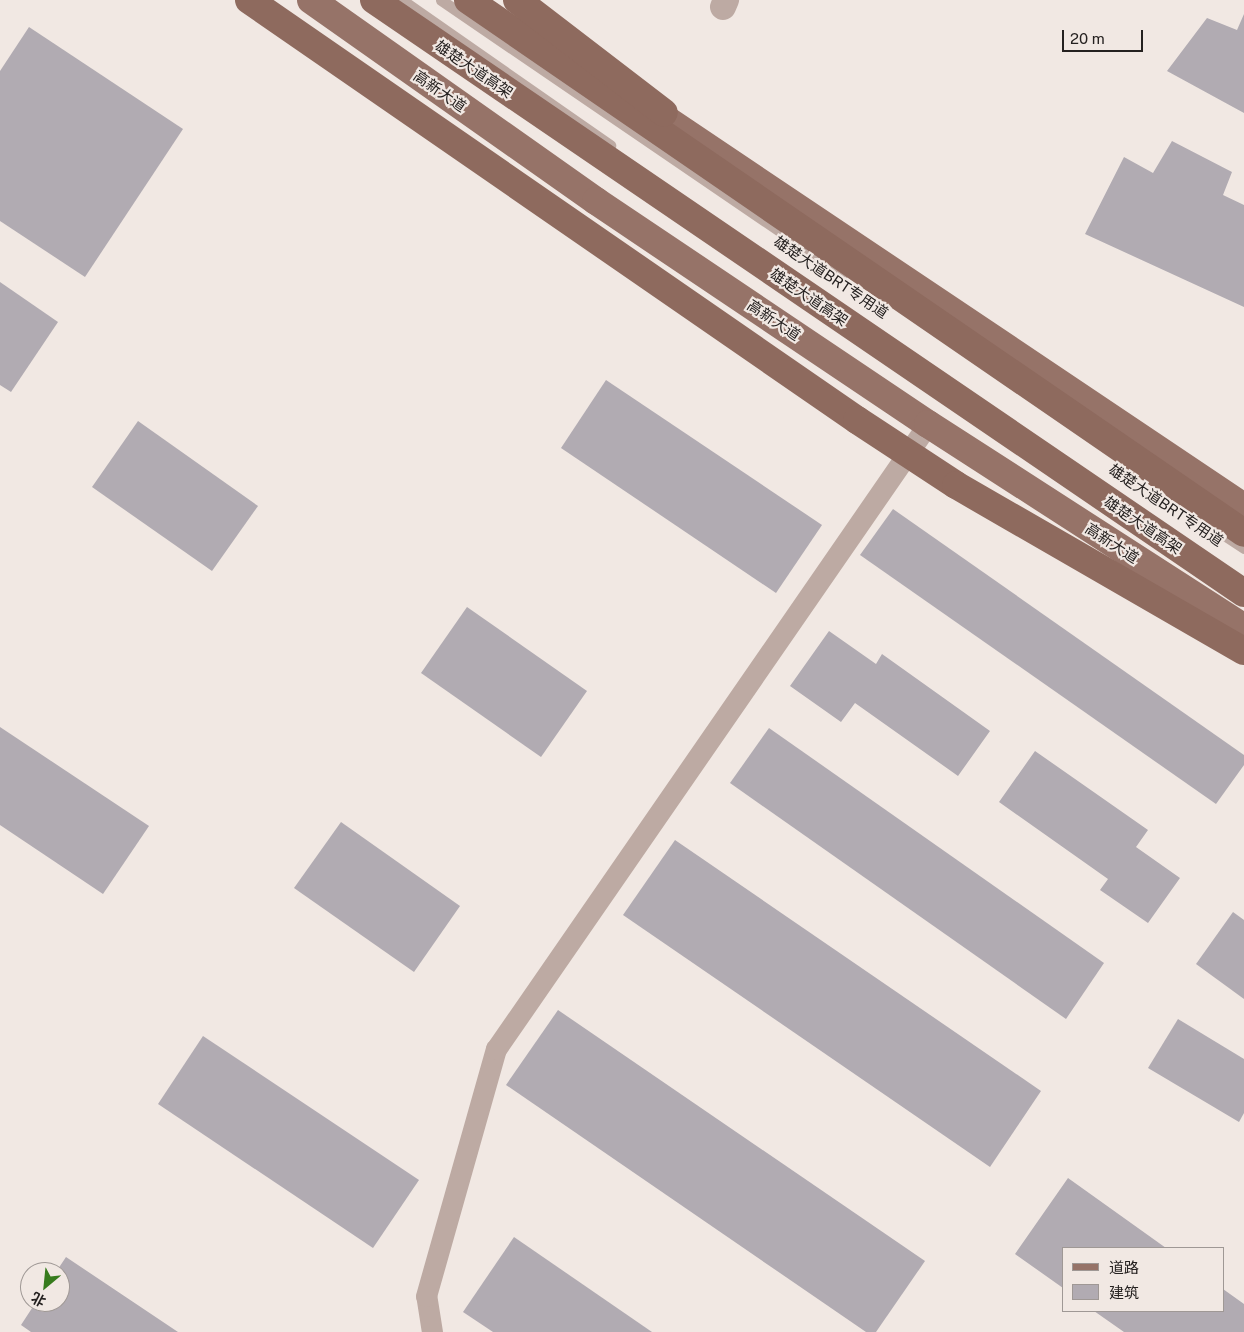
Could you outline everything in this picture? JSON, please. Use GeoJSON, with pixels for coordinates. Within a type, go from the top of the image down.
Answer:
{"type":"FeatureCollection","features":[{"type":"Feature","properties":{"kind":"highway"},"geometry":{"type":"LineString","coordinates":[[249,0],[857,420],[956,485],[1244,651]]}},
{"type":"Feature","properties":{"kind":"highway"},"geometry":{"type":"LineString","coordinates":[[364,0],[472,68]]}},
{"type":"Feature","properties":{"kind":"highway","name":"雄楚大道高架"},"geometry":{"type":"LineString","coordinates":[[374,0],[1244,593]]}},
{"type":"Feature","properties":{"kind":"highway"},"geometry":{"type":"LineString","coordinates":[[468,0],[1244,533]]}},
{"type":"Feature","properties":{"kind":"highway"},"geometry":{"type":"LineString","coordinates":[[517,0],[902,297]]}},
{"type":"Feature","properties":{"kind":"main road","name":"高新大道"},"geometry":{"type":"LineString","coordinates":[[311,0],[588,195],[928,424],[1244,628]]}},
{"type":"Feature","properties":{"kind":"main road"},"geometry":{"type":"LineString","coordinates":[[491,0],[910,286],[1244,507]]}},
{"type":"Feature","properties":{"kind":"street"},"geometry":{"type":"LineString","coordinates":[[432,1332],[426,1296],[496,1049],[928,424]]}},
{"type":"Feature","properties":{"kind":"lane"},"geometry":{"type":"LineString","coordinates":[[402,0],[625,155]]}},
{"type":"Feature","properties":{"kind":"lane","name":"雄楚大道BRT专用道"},"geometry":{"type":"LineString","coordinates":[[441,0],[851,280]]}},
{"type":"Feature","properties":{"kind":"lane","name":"雄楚大道BRT专用道"},"geometry":{"type":"LineString","coordinates":[[1040,409],[1244,548]]}},
{"type":"Feature","properties":{"kind":"building"},"geometry":{"type":"Polygon","coordinates":[[[1244,14],[1244,113],[1167,71],[1207,18],[1237,30],[1244,14]]]}},
{"type":"Feature","properties":{"kind":"building"},"geometry":{"type":"Polygon","coordinates":[[[29,27],[183,129],[85,277],[0,221],[0,71],[29,27]]]}},
{"type":"Feature","properties":{"kind":"building"},"geometry":{"type":"Polygon","coordinates":[[[1172,141],[1232,172],[1223,195],[1244,205],[1244,307],[1085,234],[1124,157],[1153,173],[1172,141]]]}},
{"type":"Feature","properties":{"kind":"building"},"geometry":{"type":"Polygon","coordinates":[[[0,282],[58,322],[11,392],[0,385],[0,282]]]}},
{"type":"Feature","properties":{"kind":"building"},"geometry":{"type":"Polygon","coordinates":[[[606,380],[822,525],[776,593],[561,448],[606,380]]]}},
{"type":"Feature","properties":{"kind":"building"},"geometry":{"type":"Polygon","coordinates":[[[138,421],[258,506],[212,571],[92,487],[138,421]]]}},
{"type":"Feature","properties":{"kind":"building"},"geometry":{"type":"Polygon","coordinates":[[[893,509],[1244,755],[1244,765],[1216,804],[860,555],[893,509]]]}},
{"type":"Feature","properties":{"kind":"building"},"geometry":{"type":"Polygon","coordinates":[[[467,607],[587,691],[541,757],[421,673],[467,607]]]}},
{"type":"Feature","properties":{"kind":"building"},"geometry":{"type":"Polygon","coordinates":[[[829,631],[876,664],[882,654],[990,731],[958,776],[855,703],[841,722],[790,686],[829,631]]]}},
{"type":"Feature","properties":{"kind":"building"},"geometry":{"type":"Polygon","coordinates":[[[0,727],[149,826],[103,894],[0,825],[0,727]]]}},
{"type":"Feature","properties":{"kind":"building"},"geometry":{"type":"Polygon","coordinates":[[[769,728],[1104,963],[1066,1019],[730,783],[769,728]]]}},
{"type":"Feature","properties":{"kind":"building"},"geometry":{"type":"Polygon","coordinates":[[[1035,751],[1148,830],[1136,847],[1180,878],[1148,923],[1100,890],[1108,879],[999,802],[1035,751]]]}},
{"type":"Feature","properties":{"kind":"building"},"geometry":{"type":"Polygon","coordinates":[[[341,822],[460,906],[414,972],[294,888],[341,822]]]}},
{"type":"Feature","properties":{"kind":"building"},"geometry":{"type":"Polygon","coordinates":[[[675,840],[1041,1091],[990,1167],[623,915],[675,840]]]}},
{"type":"Feature","properties":{"kind":"building"},"geometry":{"type":"Polygon","coordinates":[[[1233,912],[1244,920],[1244,999],[1196,964],[1233,912]]]}},
{"type":"Feature","properties":{"kind":"building"},"geometry":{"type":"Polygon","coordinates":[[[558,1010],[925,1261],[876,1332],[866,1332],[506,1085],[558,1010]]]}},
{"type":"Feature","properties":{"kind":"building"},"geometry":{"type":"Polygon","coordinates":[[[1178,1019],[1244,1059],[1244,1113],[1239,1122],[1148,1068],[1178,1019]]]}},
{"type":"Feature","properties":{"kind":"building"},"geometry":{"type":"Polygon","coordinates":[[[203,1036],[419,1180],[373,1248],[158,1104],[203,1036]]]}},
{"type":"Feature","properties":{"kind":"building"},"geometry":{"type":"Polygon","coordinates":[[[1068,1178],[1165,1247],[1062,1247],[1062,1287],[1015,1254],[1068,1178]]]}},
{"type":"Feature","properties":{"kind":"building"},"geometry":{"type":"Polygon","coordinates":[[[514,1237],[652,1332],[493,1332],[463,1312],[514,1237]]]}},
{"type":"Feature","properties":{"kind":"building"},"geometry":{"type":"Polygon","coordinates":[[[66,1257],[178,1332],[31,1332],[21,1325],[29,1312],[70,1312],[70,1262],[63,1262],[66,1257]]]}},
{"type":"Feature","properties":{"kind":"building"},"geometry":{"type":"Polygon","coordinates":[[[1224,1290],[1244,1304],[1244,1332],[1124,1332],[1095,1312],[1224,1312],[1224,1290]]]}}]}
